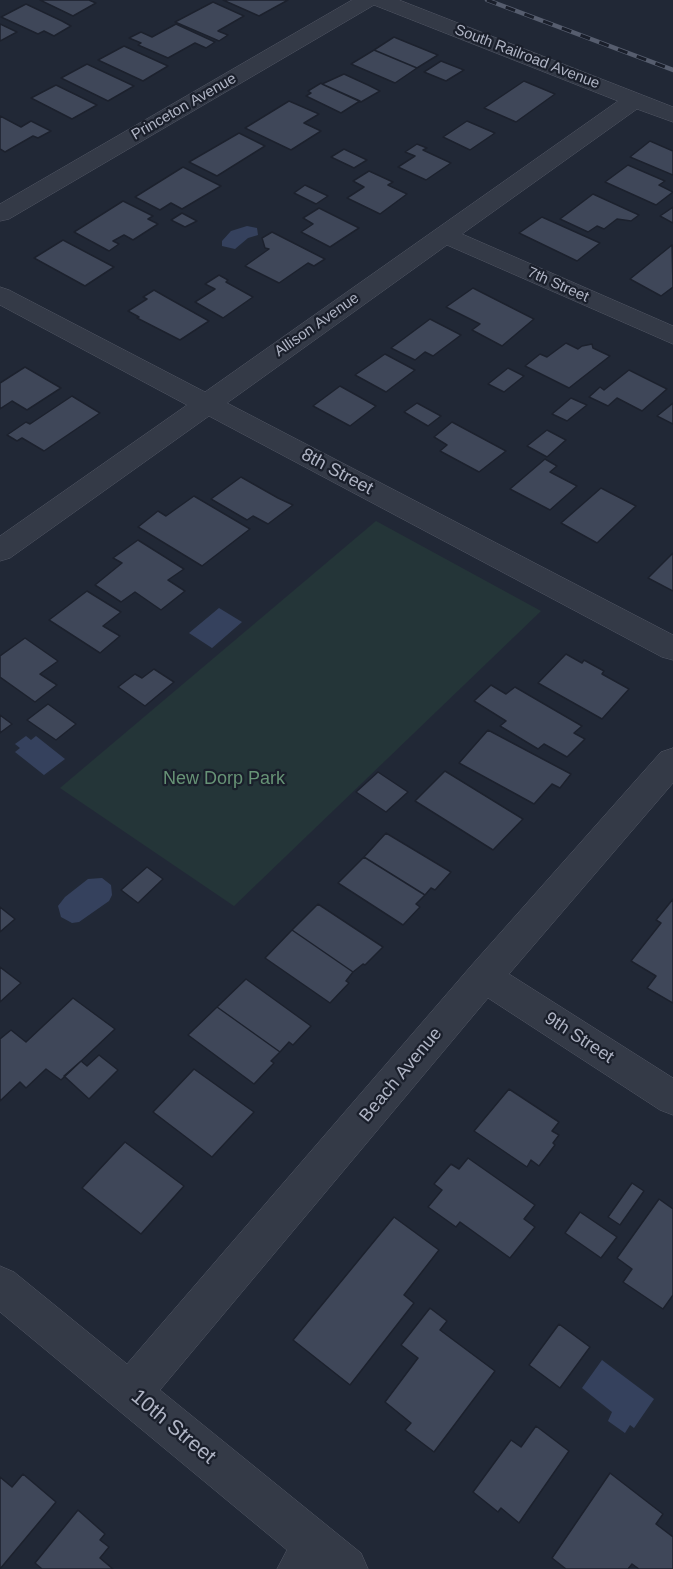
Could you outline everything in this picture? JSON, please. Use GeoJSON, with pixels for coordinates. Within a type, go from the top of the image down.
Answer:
{"type":"FeatureCollection","features":[{"type":"Feature","properties":{"kind":"street","name":"Princeton Avenue"},"geometry":{"type":"LineString","coordinates":[[0,214],[367,0]]}},
{"type":"Feature","properties":{"kind":"street","name":"South Railroad Avenue"},"geometry":{"type":"LineString","coordinates":[[380,0],[673,115]]}},
{"type":"Feature","properties":{"kind":"street","name":"Allison Avenue"},"geometry":{"type":"LineString","coordinates":[[0,550],[636,100]]}},
{"type":"Feature","properties":{"kind":"street","name":"7th Street"},"geometry":{"type":"LineString","coordinates":[[444,235],[673,336]]}},
{"type":"Feature","properties":{"kind":"street","name":"8th Street"},"geometry":{"type":"LineString","coordinates":[[0,296],[673,649]]}},
{"type":"Feature","properties":{"kind":"street","name":"Beach Avenue"},"geometry":{"type":"LineString","coordinates":[[131,1392],[484,977],[673,761]]}},
{"type":"Feature","properties":{"kind":"street","name":"9th Street"},"geometry":{"type":"LineString","coordinates":[[484,977],[673,1098]]}},
{"type":"Feature","properties":{"kind":"street","name":"10th Street"},"geometry":{"type":"LineString","coordinates":[[0,1286],[131,1392],[320,1561]]}},
{"type":"Feature","properties":{"kind":"green space","name":"New Dorp Park"},"geometry":{"type":"Polygon","coordinates":[[[376,521],[541,611],[234,906],[60,788],[376,521]]]}},
{"type":"Feature","properties":{"kind":"water"},"geometry":{"type":"Polygon","coordinates":[[[247,226],[257,228],[258,235],[248,238],[235,249],[222,246],[222,241],[231,231],[247,226]]]}},
{"type":"Feature","properties":{"kind":"water"},"geometry":{"type":"Polygon","coordinates":[[[219,608],[242,622],[212,648],[189,633],[219,608]]]}},
{"type":"Feature","properties":{"kind":"water"},"geometry":{"type":"Polygon","coordinates":[[[26,736],[31,740],[36,736],[65,759],[44,775],[15,752],[20,748],[15,744],[26,736]]]}},
{"type":"Feature","properties":{"kind":"water"},"geometry":{"type":"Polygon","coordinates":[[[102,878],[111,885],[112,895],[109,901],[79,922],[72,923],[61,917],[58,906],[65,897],[88,879],[102,878]]]}},
{"type":"Feature","properties":{"kind":"water"},"geometry":{"type":"Polygon","coordinates":[[[602,1360],[654,1399],[634,1428],[630,1425],[625,1433],[608,1421],[612,1412],[582,1388],[602,1360]]]}},
{"type":"Feature","properties":{"kind":"building"},"geometry":{"type":"Polygon","coordinates":[[[40,0],[89,0],[96,3],[73,16],[40,0]]]}},
{"type":"Feature","properties":{"kind":"building"},"geometry":{"type":"Polygon","coordinates":[[[223,0],[288,0],[259,16],[223,0]]]}},
{"type":"Feature","properties":{"kind":"building"},"geometry":{"type":"Polygon","coordinates":[[[213,2],[244,16],[218,31],[228,35],[219,41],[175,22],[213,2]]]}},
{"type":"Feature","properties":{"kind":"building"},"geometry":{"type":"Polygon","coordinates":[[[26,4],[71,26],[54,36],[44,31],[38,34],[1,17],[26,4]]]}},
{"type":"Feature","properties":{"kind":"building"},"geometry":{"type":"Polygon","coordinates":[[[0,24],[17,32],[0,41],[0,24]]]}},
{"type":"Feature","properties":{"kind":"building"},"geometry":{"type":"Polygon","coordinates":[[[176,24],[215,42],[206,48],[195,43],[168,58],[138,45],[141,43],[129,38],[141,32],[152,37],[176,24]]]}},
{"type":"Feature","properties":{"kind":"building"},"geometry":{"type":"Polygon","coordinates":[[[394,37],[438,55],[417,68],[374,50],[394,37]]]}},
{"type":"Feature","properties":{"kind":"building"},"geometry":{"type":"Polygon","coordinates":[[[124,46],[168,66],[143,81],[98,60],[124,46]]]}},
{"type":"Feature","properties":{"kind":"building"},"geometry":{"type":"Polygon","coordinates":[[[374,50],[417,68],[395,83],[351,64],[374,50]]]}},
{"type":"Feature","properties":{"kind":"building"},"geometry":{"type":"Polygon","coordinates":[[[441,61],[464,70],[446,81],[424,72],[441,61]]]}},
{"type":"Feature","properties":{"kind":"building"},"geometry":{"type":"Polygon","coordinates":[[[87,64],[134,86],[108,101],[61,78],[87,64]]]}},
{"type":"Feature","properties":{"kind":"building"},"geometry":{"type":"Polygon","coordinates":[[[344,74],[380,91],[361,102],[322,84],[344,74]]]}},
{"type":"Feature","properties":{"kind":"building"},"geometry":{"type":"Polygon","coordinates":[[[524,81],[555,94],[516,122],[484,108],[524,81]]]}},
{"type":"Feature","properties":{"kind":"building"},"geometry":{"type":"Polygon","coordinates":[[[321,83],[360,101],[341,113],[306,96],[311,93],[308,91],[321,83]]]}},
{"type":"Feature","properties":{"kind":"building"},"geometry":{"type":"Polygon","coordinates":[[[56,85],[97,105],[72,119],[31,98],[56,85]]]}},
{"type":"Feature","properties":{"kind":"building"},"geometry":{"type":"Polygon","coordinates":[[[289,101],[319,114],[304,123],[321,131],[291,150],[245,128],[289,101]]]}},
{"type":"Feature","properties":{"kind":"building"},"geometry":{"type":"Polygon","coordinates":[[[0,116],[21,127],[31,121],[51,131],[38,138],[33,136],[5,152],[0,149],[0,116]]]}},
{"type":"Feature","properties":{"kind":"building"},"geometry":{"type":"Polygon","coordinates":[[[467,121],[495,133],[470,150],[443,137],[467,121]]]}},
{"type":"Feature","properties":{"kind":"building"},"geometry":{"type":"Polygon","coordinates":[[[239,133],[265,146],[217,176],[189,162],[239,133]]]}},
{"type":"Feature","properties":{"kind":"building"},"geometry":{"type":"Polygon","coordinates":[[[650,141],[673,151],[673,175],[630,157],[650,141]]]}},
{"type":"Feature","properties":{"kind":"building"},"geometry":{"type":"Polygon","coordinates":[[[417,144],[427,148],[423,150],[451,163],[426,180],[398,167],[415,156],[405,152],[417,144]]]}},
{"type":"Feature","properties":{"kind":"building"},"geometry":{"type":"Polygon","coordinates":[[[344,149],[367,160],[354,168],[331,157],[344,149]]]}},
{"type":"Feature","properties":{"kind":"building"},"geometry":{"type":"Polygon","coordinates":[[[628,165],[665,181],[659,185],[673,192],[656,205],[605,182],[628,165]]]}},
{"type":"Feature","properties":{"kind":"building"},"geometry":{"type":"Polygon","coordinates":[[[183,167],[221,186],[182,209],[171,203],[160,210],[135,197],[183,167]]]}},
{"type":"Feature","properties":{"kind":"building"},"geometry":{"type":"Polygon","coordinates":[[[369,171],[393,182],[388,185],[407,194],[380,214],[347,198],[364,187],[353,181],[369,171]]]}},
{"type":"Feature","properties":{"kind":"building"},"geometry":{"type":"Polygon","coordinates":[[[305,185],[328,196],[316,204],[294,193],[305,185]]]}},
{"type":"Feature","properties":{"kind":"building"},"geometry":{"type":"Polygon","coordinates":[[[593,194],[639,215],[631,221],[617,219],[604,229],[597,226],[588,232],[560,219],[593,194]]]}},
{"type":"Feature","properties":{"kind":"building"},"geometry":{"type":"Polygon","coordinates":[[[123,201],[153,216],[148,219],[158,224],[133,240],[124,235],[113,241],[119,244],[109,251],[74,232],[123,201]]]}},
{"type":"Feature","properties":{"kind":"building"},"geometry":{"type":"Polygon","coordinates":[[[673,207],[673,223],[660,216],[673,207]]]}},
{"type":"Feature","properties":{"kind":"building"},"geometry":{"type":"Polygon","coordinates":[[[319,208],[359,228],[330,247],[301,232],[313,224],[303,218],[319,208]]]}},
{"type":"Feature","properties":{"kind":"building"},"geometry":{"type":"Polygon","coordinates":[[[182,213],[197,221],[185,227],[171,220],[182,213]]]}},
{"type":"Feature","properties":{"kind":"building"},"geometry":{"type":"Polygon","coordinates":[[[542,217],[600,243],[577,261],[519,233],[542,217]]]}},
{"type":"Feature","properties":{"kind":"building"},"geometry":{"type":"Polygon","coordinates":[[[272,232],[325,259],[314,266],[308,263],[279,283],[245,266],[269,249],[265,248],[262,238],[272,232]]]}},
{"type":"Feature","properties":{"kind":"building"},"geometry":{"type":"Polygon","coordinates":[[[63,240],[114,267],[85,286],[34,258],[63,240]]]}},
{"type":"Feature","properties":{"kind":"building"},"geometry":{"type":"Polygon","coordinates":[[[672,245],[673,287],[661,296],[630,279],[672,245]]]}},
{"type":"Feature","properties":{"kind":"building"},"geometry":{"type":"Polygon","coordinates":[[[219,275],[228,280],[226,282],[253,297],[223,318],[195,302],[215,289],[205,284],[219,275]]]}},
{"type":"Feature","properties":{"kind":"building"},"geometry":{"type":"Polygon","coordinates":[[[473,288],[534,319],[502,346],[472,330],[480,324],[446,307],[473,288]]]}},
{"type":"Feature","properties":{"kind":"building"},"geometry":{"type":"Polygon","coordinates":[[[154,290],[209,321],[180,340],[128,311],[147,299],[143,297],[154,290]]]}},
{"type":"Feature","properties":{"kind":"building"},"geometry":{"type":"Polygon","coordinates":[[[430,319],[461,335],[433,356],[425,352],[415,360],[391,348],[430,319]]]}},
{"type":"Feature","properties":{"kind":"building"},"geometry":{"type":"Polygon","coordinates":[[[566,343],[578,349],[592,344],[593,348],[610,356],[569,388],[525,366],[540,354],[547,357],[566,343]]]}},
{"type":"Feature","properties":{"kind":"building"},"geometry":{"type":"Polygon","coordinates":[[[385,354],[415,370],[386,392],[355,375],[385,354]]]}},
{"type":"Feature","properties":{"kind":"building"},"geometry":{"type":"Polygon","coordinates":[[[25,367],[61,388],[27,410],[12,401],[0,409],[0,383],[25,367]]]}},
{"type":"Feature","properties":{"kind":"building"},"geometry":{"type":"Polygon","coordinates":[[[508,368],[524,376],[504,392],[488,384],[508,368]]]}},
{"type":"Feature","properties":{"kind":"building"},"geometry":{"type":"Polygon","coordinates":[[[629,370],[667,389],[642,411],[617,398],[608,406],[589,397],[600,387],[604,390],[629,370]]]}},
{"type":"Feature","properties":{"kind":"building"},"geometry":{"type":"Polygon","coordinates":[[[340,386],[376,406],[350,426],[313,406],[340,386]]]}},
{"type":"Feature","properties":{"kind":"building"},"geometry":{"type":"Polygon","coordinates":[[[72,396],[100,413],[44,451],[22,438],[17,441],[7,435],[26,422],[30,424],[72,396]]]}},
{"type":"Feature","properties":{"kind":"building"},"geometry":{"type":"Polygon","coordinates":[[[571,398],[587,405],[567,421],[552,414],[571,398]]]}},
{"type":"Feature","properties":{"kind":"building"},"geometry":{"type":"Polygon","coordinates":[[[417,403],[441,416],[428,426],[404,412],[417,403]]]}},
{"type":"Feature","properties":{"kind":"building"},"geometry":{"type":"Polygon","coordinates":[[[673,403],[673,424],[657,416],[673,403]]]}},
{"type":"Feature","properties":{"kind":"building"},"geometry":{"type":"Polygon","coordinates":[[[452,422],[506,451],[479,472],[440,451],[447,445],[434,437],[452,422]]]}},
{"type":"Feature","properties":{"kind":"building"},"geometry":{"type":"Polygon","coordinates":[[[547,430],[566,440],[547,457],[527,446],[547,430]]]}},
{"type":"Feature","properties":{"kind":"building"},"geometry":{"type":"Polygon","coordinates":[[[545,459],[557,466],[550,472],[577,486],[550,510],[510,489],[545,459]]]}},
{"type":"Feature","properties":{"kind":"building"},"geometry":{"type":"Polygon","coordinates":[[[241,477],[293,505],[268,524],[253,516],[247,520],[211,499],[241,477]]]}},
{"type":"Feature","properties":{"kind":"building"},"geometry":{"type":"Polygon","coordinates":[[[601,488],[636,506],[597,543],[561,523],[601,488]]]}},
{"type":"Feature","properties":{"kind":"building"},"geometry":{"type":"Polygon","coordinates":[[[194,496],[250,529],[202,566],[138,527],[158,511],[166,516],[194,496]]]}},
{"type":"Feature","properties":{"kind":"building"},"geometry":{"type":"Polygon","coordinates":[[[138,540],[184,569],[168,580],[185,591],[161,610],[135,592],[121,602],[95,585],[122,563],[113,558],[138,540]]]}},
{"type":"Feature","properties":{"kind":"building"},"geometry":{"type":"Polygon","coordinates":[[[673,553],[673,591],[648,578],[673,553]]]}},
{"type":"Feature","properties":{"kind":"building"},"geometry":{"type":"Polygon","coordinates":[[[87,591],[121,612],[103,626],[120,636],[100,653],[49,620],[87,591]]]}},
{"type":"Feature","properties":{"kind":"building"},"geometry":{"type":"Polygon","coordinates":[[[25,638],[58,661],[40,674],[57,685],[35,702],[0,677],[0,656],[25,638]]]}},
{"type":"Feature","properties":{"kind":"building"},"geometry":{"type":"Polygon","coordinates":[[[566,654],[582,663],[584,660],[604,671],[602,674],[629,689],[602,719],[538,683],[566,654]]]}},
{"type":"Feature","properties":{"kind":"building"},"geometry":{"type":"Polygon","coordinates":[[[154,669],[174,682],[145,706],[118,687],[135,674],[142,678],[154,669]]]}},
{"type":"Feature","properties":{"kind":"building"},"geometry":{"type":"Polygon","coordinates":[[[491,685],[506,694],[515,687],[582,726],[574,733],[585,739],[567,757],[544,744],[538,749],[500,726],[506,721],[474,701],[491,685]]]}},
{"type":"Feature","properties":{"kind":"building"},"geometry":{"type":"Polygon","coordinates":[[[48,704],[76,724],[56,740],[27,720],[48,704]]]}},
{"type":"Feature","properties":{"kind":"building"},"geometry":{"type":"Polygon","coordinates":[[[0,715],[12,724],[0,733],[0,715]]]}},
{"type":"Feature","properties":{"kind":"building"},"geometry":{"type":"Polygon","coordinates":[[[488,730],[571,774],[560,788],[552,784],[534,804],[459,763],[488,730]]]}},
{"type":"Feature","properties":{"kind":"building"},"geometry":{"type":"Polygon","coordinates":[[[445,771],[523,819],[493,850],[415,801],[445,771]]]}},
{"type":"Feature","properties":{"kind":"building"},"geometry":{"type":"Polygon","coordinates":[[[378,772],[408,792],[386,812],[356,792],[378,772]]]}},
{"type":"Feature","properties":{"kind":"building"},"geometry":{"type":"Polygon","coordinates":[[[386,833],[451,872],[435,890],[431,888],[425,895],[364,857],[386,833]]]}},
{"type":"Feature","properties":{"kind":"building"},"geometry":{"type":"Polygon","coordinates":[[[364,857],[425,895],[416,904],[420,907],[403,925],[338,883],[364,857]]]}},
{"type":"Feature","properties":{"kind":"building"},"geometry":{"type":"Polygon","coordinates":[[[147,867],[163,879],[138,903],[121,890],[147,867]]]}},
{"type":"Feature","properties":{"kind":"building"},"geometry":{"type":"Polygon","coordinates":[[[673,899],[673,1003],[647,988],[656,976],[631,961],[661,923],[656,920],[673,899]]]}},
{"type":"Feature","properties":{"kind":"building"},"geometry":{"type":"Polygon","coordinates":[[[318,904],[383,947],[365,965],[363,964],[353,972],[292,930],[318,904]]]}},
{"type":"Feature","properties":{"kind":"building"},"geometry":{"type":"Polygon","coordinates":[[[0,907],[15,919],[0,932],[0,907]]]}},
{"type":"Feature","properties":{"kind":"building"},"geometry":{"type":"Polygon","coordinates":[[[292,930],[353,972],[346,981],[349,983],[330,1003],[265,958],[292,930]]]}},
{"type":"Feature","properties":{"kind":"building"},"geometry":{"type":"Polygon","coordinates":[[[0,967],[21,983],[0,1002],[0,967]]]}},
{"type":"Feature","properties":{"kind":"building"},"geometry":{"type":"Polygon","coordinates":[[[246,979],[311,1026],[293,1045],[289,1042],[280,1052],[217,1007],[246,979]]]}},
{"type":"Feature","properties":{"kind":"building"},"geometry":{"type":"Polygon","coordinates":[[[73,998],[115,1029],[61,1080],[46,1069],[26,1088],[20,1082],[0,1101],[0,1039],[11,1030],[26,1042],[73,998]]]}},
{"type":"Feature","properties":{"kind":"building"},"geometry":{"type":"Polygon","coordinates":[[[217,1007],[280,1052],[271,1061],[274,1063],[254,1084],[188,1035],[217,1007]]]}},
{"type":"Feature","properties":{"kind":"building"},"geometry":{"type":"Polygon","coordinates":[[[99,1055],[118,1070],[89,1099],[64,1076],[81,1061],[87,1066],[99,1055]]]}},
{"type":"Feature","properties":{"kind":"building"},"geometry":{"type":"Polygon","coordinates":[[[194,1069],[254,1112],[212,1157],[153,1112],[194,1069]]]}},
{"type":"Feature","properties":{"kind":"building"},"geometry":{"type":"Polygon","coordinates":[[[509,1089],[559,1122],[552,1131],[559,1135],[553,1143],[555,1145],[539,1166],[531,1160],[527,1167],[474,1131],[509,1089]]]}},
{"type":"Feature","properties":{"kind":"building"},"geometry":{"type":"Polygon","coordinates":[[[125,1142],[184,1186],[141,1234],[82,1188],[125,1142]]]}},
{"type":"Feature","properties":{"kind":"building"},"geometry":{"type":"Polygon","coordinates":[[[468,1158],[535,1205],[524,1219],[535,1227],[510,1258],[460,1222],[456,1227],[428,1207],[442,1190],[434,1184],[451,1164],[459,1169],[468,1158]]]}},
{"type":"Feature","properties":{"kind":"building"},"geometry":{"type":"Polygon","coordinates":[[[632,1183],[644,1191],[620,1225],[608,1217],[632,1183]]]}},
{"type":"Feature","properties":{"kind":"building"},"geometry":{"type":"Polygon","coordinates":[[[659,1199],[673,1209],[673,1295],[663,1309],[623,1282],[632,1269],[617,1258],[659,1199]]]}},
{"type":"Feature","properties":{"kind":"building"},"geometry":{"type":"Polygon","coordinates":[[[580,1212],[617,1237],[601,1258],[565,1233],[580,1212]]]}},
{"type":"Feature","properties":{"kind":"building"},"geometry":{"type":"Polygon","coordinates":[[[394,1217],[439,1250],[404,1295],[414,1303],[350,1385],[293,1340],[394,1217]]]}},
{"type":"Feature","properties":{"kind":"building"},"geometry":{"type":"Polygon","coordinates":[[[430,1308],[447,1321],[440,1330],[495,1371],[434,1452],[405,1430],[411,1423],[385,1402],[418,1358],[401,1345],[430,1308]]]}},
{"type":"Feature","properties":{"kind":"building"},"geometry":{"type":"Polygon","coordinates":[[[559,1324],[590,1347],[560,1388],[529,1365],[559,1324]]]}},
{"type":"Feature","properties":{"kind":"building"},"geometry":{"type":"Polygon","coordinates":[[[536,1426],[569,1451],[519,1523],[501,1508],[498,1512],[473,1492],[511,1440],[521,1447],[536,1426]]]}},
{"type":"Feature","properties":{"kind":"building"},"geometry":{"type":"Polygon","coordinates":[[[610,1473],[663,1514],[656,1524],[673,1537],[673,1569],[639,1569],[632,1564],[628,1569],[566,1569],[552,1558],[610,1473]]]}},
{"type":"Feature","properties":{"kind":"building"},"geometry":{"type":"Polygon","coordinates":[[[23,1474],[56,1502],[0,1569],[0,1477],[12,1487],[23,1474]]]}},
{"type":"Feature","properties":{"kind":"building"},"geometry":{"type":"Polygon","coordinates":[[[78,1510],[105,1534],[100,1540],[109,1547],[100,1558],[113,1569],[42,1569],[35,1563],[78,1510]]]}},
{"type":"Feature","properties":{"kind":"railway"},"geometry":{"type":"LineString","coordinates":[[487,0],[673,70]]}}]}
